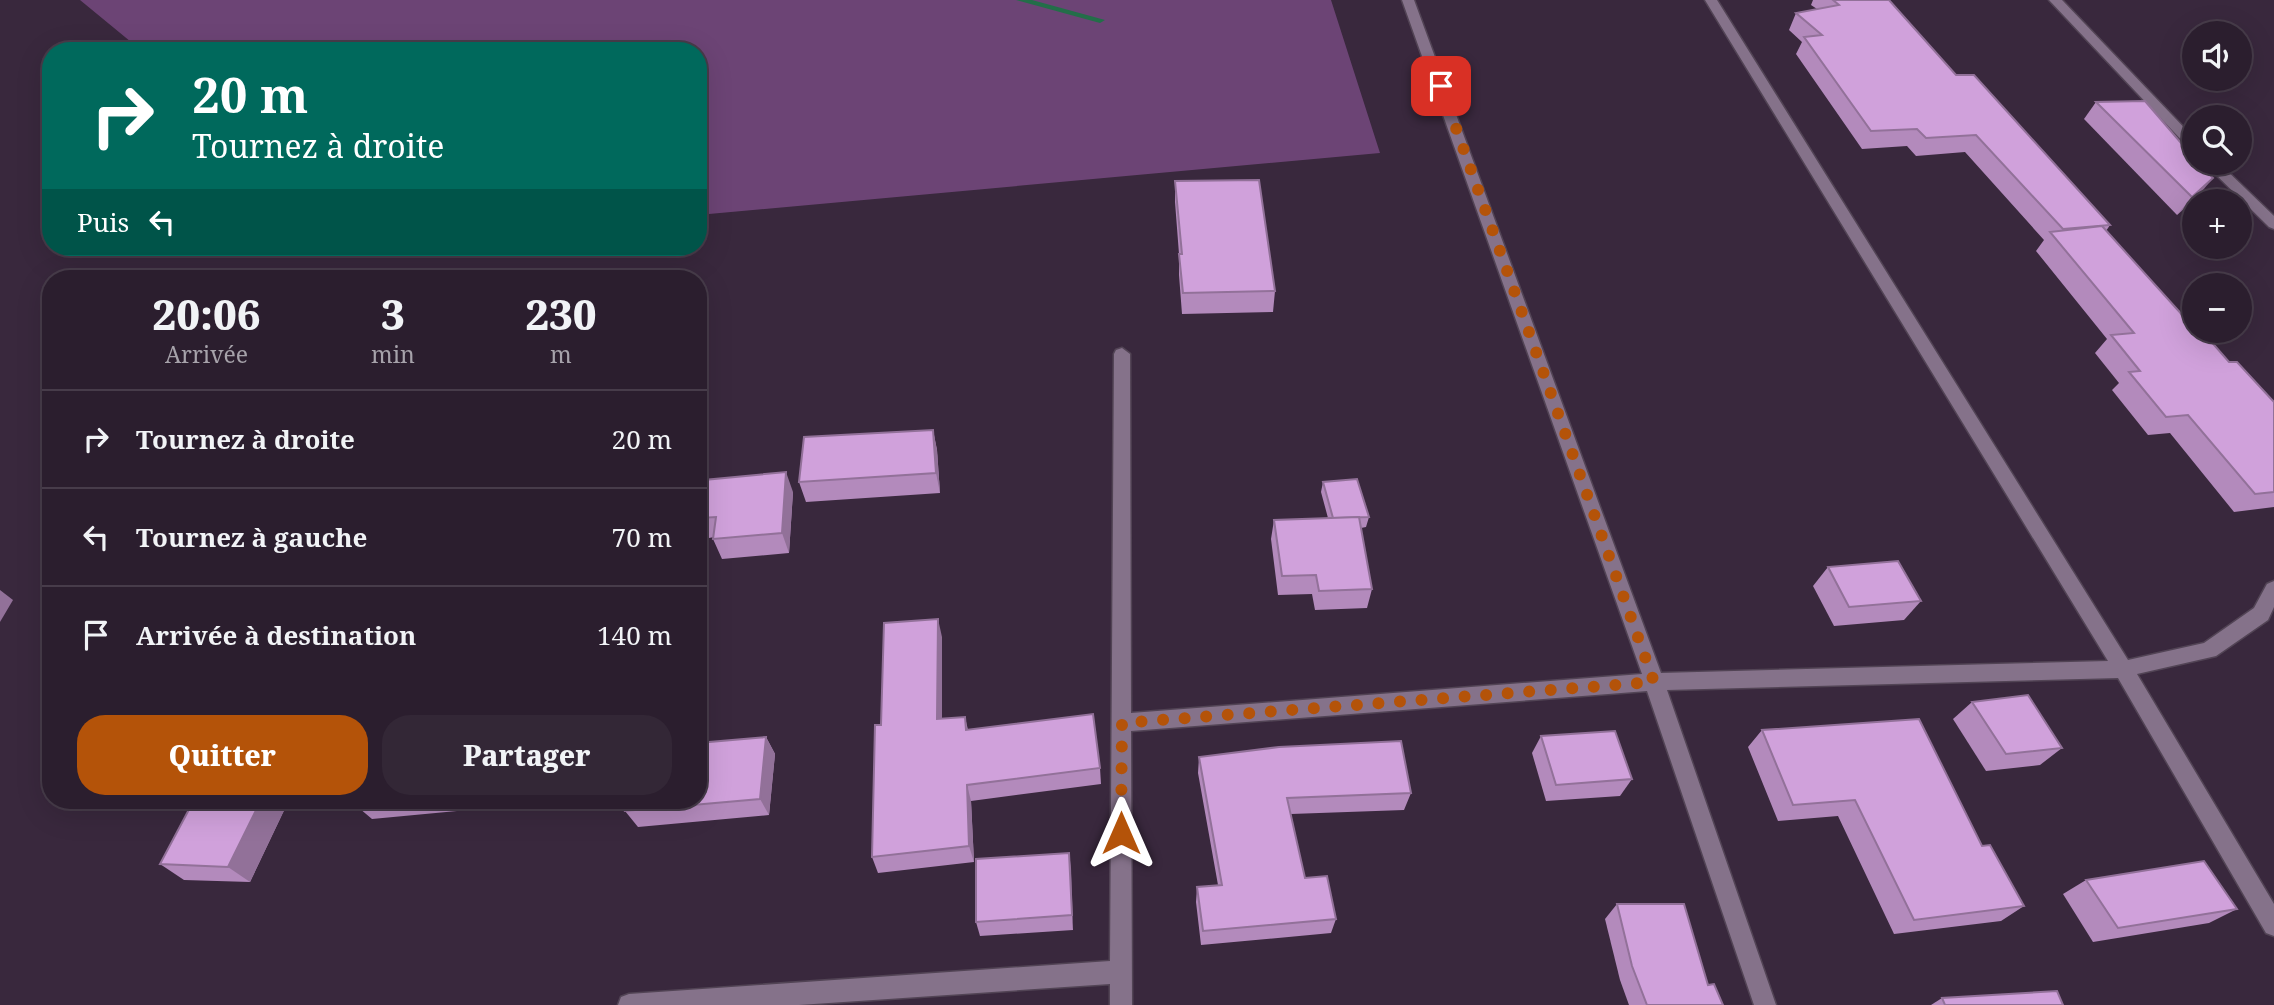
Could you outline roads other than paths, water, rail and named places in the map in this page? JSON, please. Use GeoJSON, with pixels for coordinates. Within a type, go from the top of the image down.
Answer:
{"type":"FeatureCollection","features":[{"type":"Feature","properties":{"kind":"street"},"geometry":{"type":"LineString","coordinates":[[1408,0],[1654,682],[1765,1005]]}},
{"type":"Feature","properties":{"kind":"street"},"geometry":{"type":"LineString","coordinates":[[1711,0],[2123,669],[2274,925]]}},
{"type":"Feature","properties":{"kind":"street"},"geometry":{"type":"LineString","coordinates":[[2055,0],[2182,132]]}},
{"type":"Feature","properties":{"kind":"street"},"geometry":{"type":"LineString","coordinates":[[2223,175],[2274,224]]}},
{"type":"Feature","properties":{"kind":"street"},"geometry":{"type":"LineString","coordinates":[[1121,1005],[1122,354]]}},
{"type":"Feature","properties":{"kind":"street"},"geometry":{"type":"LineString","coordinates":[[1122,723],[1654,682],[2123,669],[2209,650],[2261,614],[2274,589]]}},
{"type":"Feature","properties":{"kind":"street"},"geometry":{"type":"LineString","coordinates":[[629,1005],[1121,972]]}},
{"type":"Feature","properties":{"kind":"waterway"},"geometry":{"type":"LineString","coordinates":[[1021,0],[1100,20]]}}]}
